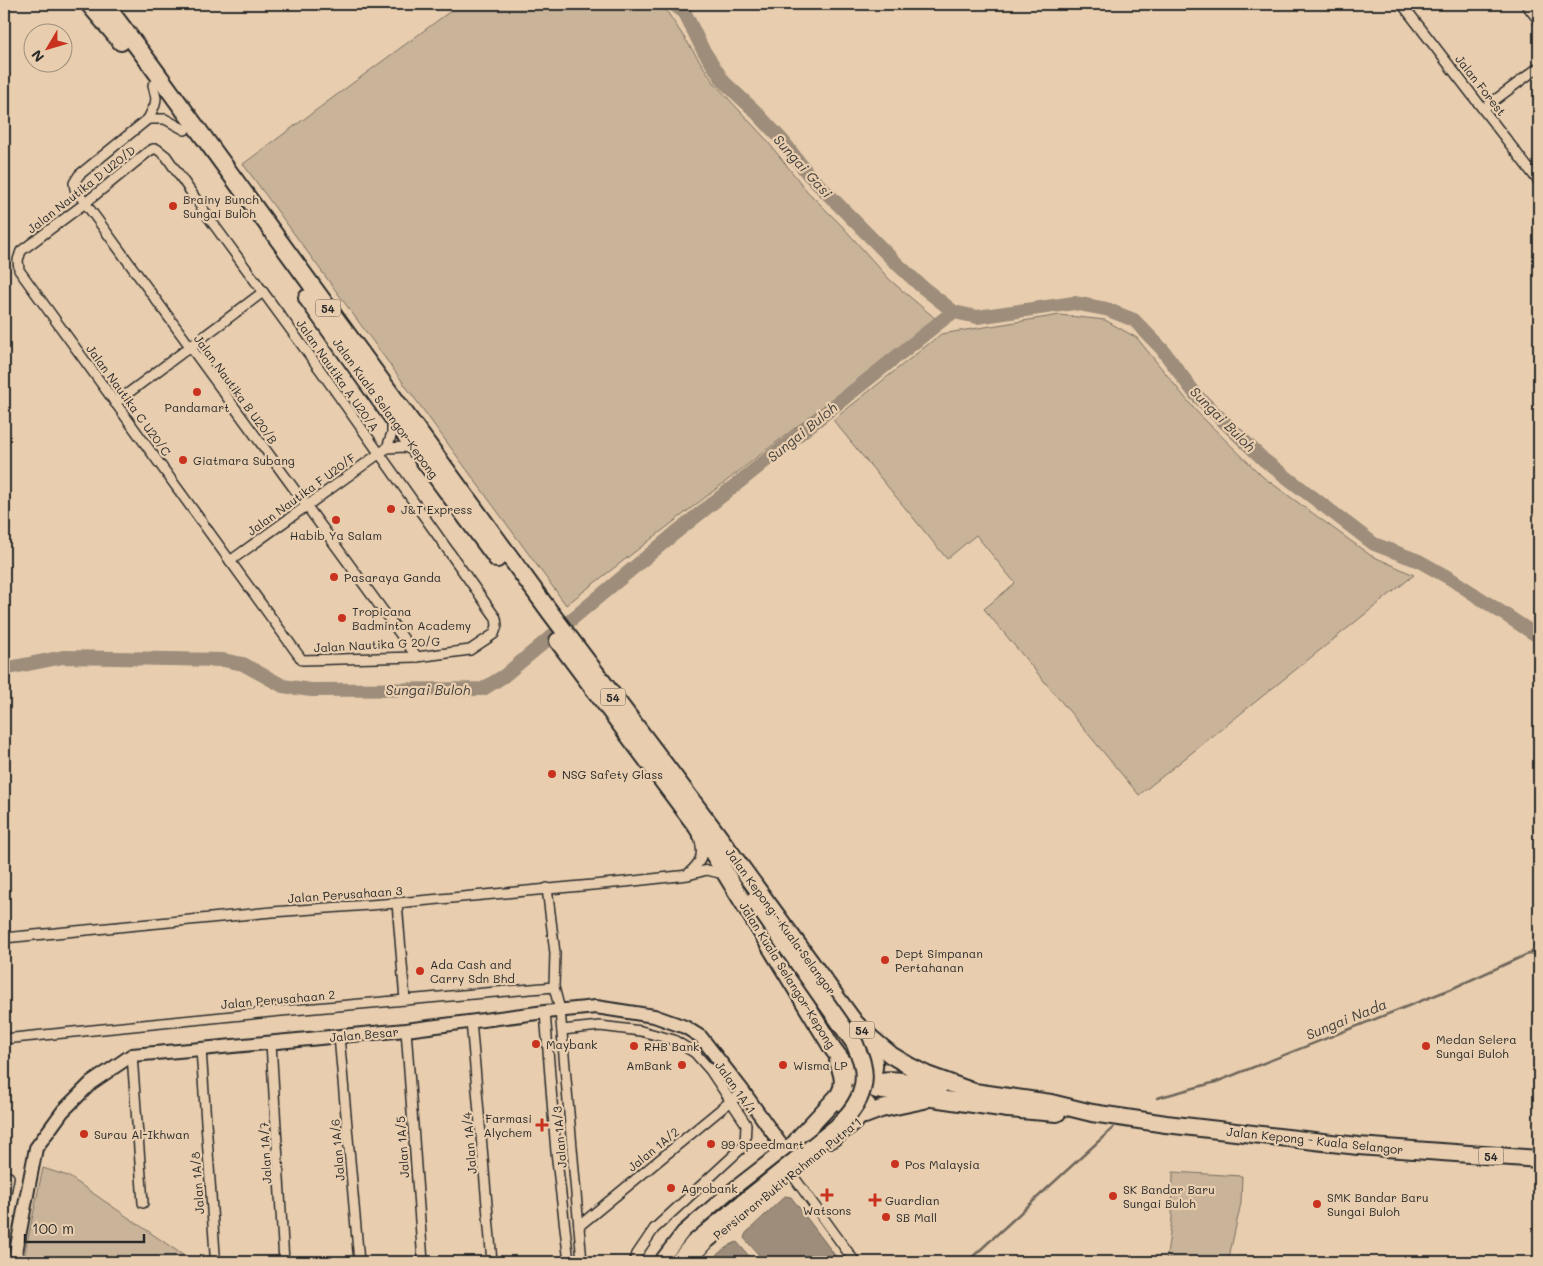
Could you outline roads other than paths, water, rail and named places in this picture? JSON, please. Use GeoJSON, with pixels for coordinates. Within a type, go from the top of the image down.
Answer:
{"type":"FeatureCollection","features":[{"type":"Feature","properties":{"kind":"highway","name":"Jalan Kuala Selangor-Kepong"},"geometry":{"type":"LineString","coordinates":[[89,4],[121,42],[153,85],[418,453],[545,615]]}},
{"type":"Feature","properties":{"kind":"highway","name":"Jalan Kuala Selangor-Kepong"},"geometry":{"type":"LineString","coordinates":[[105,4],[151,65],[545,615]]}},
{"type":"Feature","properties":{"kind":"highway","name":"Jalan Kepong - Kuala Selangor"},"geometry":{"type":"LineString","coordinates":[[545,615],[697,827],[726,875]]}},
{"type":"Feature","properties":{"kind":"highway","name":"Jalan Kepong - Kuala Selangor"},"geometry":{"type":"LineString","coordinates":[[564,641],[714,830],[856,1023],[891,1055],[911,1067],[974,1092],[1051,1103],[1092,1113],[1166,1124],[1292,1139],[1442,1153],[1539,1159]]}},
{"type":"Feature","properties":{"kind":"highway"},"geometry":{"type":"LineString","coordinates":[[678,1262],[693,1244],[837,1127],[857,1105],[863,1078],[862,1064],[855,1044],[754,900],[728,859],[714,830]]}},
{"type":"Feature","properties":{"kind":"highway","name":"Jalan Kuala Selangor-Kepong"},"geometry":{"type":"LineString","coordinates":[[726,875],[833,1049],[852,1074]]}},
{"type":"Feature","properties":{"kind":"highway"},"geometry":{"type":"LineString","coordinates":[[852,1074],[864,1076],[869,1074],[875,1064],[868,1043],[856,1023]]}},
{"type":"Feature","properties":{"kind":"highway"},"geometry":{"type":"LineString","coordinates":[[798,1138],[839,1095],[842,1089],[842,1076],[833,1049]]}},
{"type":"Feature","properties":{"kind":"highway","name":"Jalan Kepong - Kuala Selangor"},"geometry":{"type":"LineString","coordinates":[[852,1074],[877,1090],[1050,1114],[1092,1113]]}},
{"type":"Feature","properties":{"kind":"highway"},"geometry":{"type":"LineString","coordinates":[[843,1104],[868,1086],[882,1081],[911,1082],[974,1092]]}},
{"type":"Feature","properties":{"kind":"highway"},"geometry":{"type":"LineString","coordinates":[[865,1115],[936,1098]]}},
{"type":"Feature","properties":{"kind":"street","name":"Jalan Forest"},"geometry":{"type":"LineString","coordinates":[[1402,4],[1539,182]]}},
{"type":"Feature","properties":{"kind":"street"},"geometry":{"type":"LineString","coordinates":[[1526,4],[1539,21]]}},
{"type":"Feature","properties":{"kind":"street"},"geometry":{"type":"LineString","coordinates":[[1483,109],[1539,67]]}},
{"type":"Feature","properties":{"kind":"street"},"geometry":{"type":"LineString","coordinates":[[153,85],[156,98],[155,105],[148,119],[165,119],[185,130]]}},
{"type":"Feature","properties":{"kind":"street","name":"Jalan Nautika B U20/B"},"geometry":{"type":"LineString","coordinates":[[148,119],[79,175],[74,183],[75,190],[417,657]]}},
{"type":"Feature","properties":{"kind":"street","name":"Jalan Nautika D U20/D"},"geometry":{"type":"LineString","coordinates":[[21,251],[84,204],[148,152],[157,150]]}},
{"type":"Feature","properties":{"kind":"street","name":"Jalan Nautika A U20/A"},"geometry":{"type":"LineString","coordinates":[[157,150],[166,156],[496,618]]}},
{"type":"Feature","properties":{"kind":"street","name":"Jalan Nautika C U20/C"},"geometry":{"type":"LineString","coordinates":[[21,251],[18,260],[19,270],[230,561]]}},
{"type":"Feature","properties":{"kind":"street"},"geometry":{"type":"LineString","coordinates":[[116,403],[264,292]]}},
{"type":"Feature","properties":{"kind":"street"},"geometry":{"type":"LineString","coordinates":[[392,416],[392,433],[387,448],[404,448],[418,453]]}},
{"type":"Feature","properties":{"kind":"street","name":"Jalan Nautika F U20/F"},"geometry":{"type":"LineString","coordinates":[[230,561],[387,448]]}},
{"type":"Feature","properties":{"kind":"street","name":"Jalan Nautika G 20/G"},"geometry":{"type":"LineString","coordinates":[[230,561],[302,660],[417,657],[470,650],[494,634],[497,626],[496,618]]}},
{"type":"Feature","properties":{"kind":"street"},"geometry":{"type":"LineString","coordinates":[[688,875],[701,860],[702,850],[697,827]]}},
{"type":"Feature","properties":{"kind":"street","name":"Jalan Perusahaan 3"},"geometry":{"type":"LineString","coordinates":[[4,938],[272,912],[397,903],[625,882],[688,875],[707,870],[726,875]]}},
{"type":"Feature","properties":{"kind":"street","name":"Jalan 1A/3"},"geometry":{"type":"LineString","coordinates":[[547,888],[555,953],[554,986],[560,1010],[582,1262]]}},
{"type":"Feature","properties":{"kind":"street"},"geometry":{"type":"LineString","coordinates":[[397,903],[405,1000]]}},
{"type":"Feature","properties":{"kind":"street","name":"Jalan Perusahaan 2"},"geometry":{"type":"LineString","coordinates":[[4,1039],[554,986]]}},
{"type":"Feature","properties":{"kind":"street","name":"Jalan Besar"},"geometry":{"type":"LineString","coordinates":[[132,1055],[406,1030],[596,1007],[654,1016],[686,1027],[701,1037],[743,1091],[784,1149]]}},
{"type":"Feature","properties":{"kind":"street","name":"Jalan 1A/3"},"geometry":{"type":"LineString","coordinates":[[545,1012],[556,1152],[569,1262]]}},
{"type":"Feature","properties":{"kind":"street","name":"Jalan 1A/4"},"geometry":{"type":"LineString","coordinates":[[471,1022],[492,1262]]}},
{"type":"Feature","properties":{"kind":"street","name":"Jalan 1A/1"},"geometry":{"type":"LineString","coordinates":[[562,1030],[600,1026],[641,1031],[674,1040],[695,1053],[710,1070],[746,1124],[745,1145],[654,1228],[634,1262]]}},
{"type":"Feature","properties":{"kind":"street","name":"Jalan 1A/5"},"geometry":{"type":"LineString","coordinates":[[406,1030],[423,1262]]}},
{"type":"Feature","properties":{"kind":"street","name":"Jalan 1A/6"},"geometry":{"type":"LineString","coordinates":[[339,1036],[359,1262]]}},
{"type":"Feature","properties":{"kind":"street","name":"Jalan 1A/7"},"geometry":{"type":"LineString","coordinates":[[271,1043],[284,1262]]}},
{"type":"Feature","properties":{"kind":"street","name":"Jalan 1A/8"},"geometry":{"type":"LineString","coordinates":[[202,1050],[215,1254]]}},
{"type":"Feature","properties":{"kind":"street"},"geometry":{"type":"LineString","coordinates":[[132,1055],[143,1203]]}},
{"type":"Feature","properties":{"kind":"street"},"geometry":{"type":"LineString","coordinates":[[14,1262],[36,1148],[63,1111],[91,1083],[132,1055]]}},
{"type":"Feature","properties":{"kind":"street","name":"Jalan 1A/2"},"geometry":{"type":"LineString","coordinates":[[579,1226],[743,1091]]}},
{"type":"Feature","properties":{"kind":"street"},"geometry":{"type":"LineString","coordinates":[[843,1104],[854,1098],[863,1098],[870,1104],[865,1115]]}},
{"type":"Feature","properties":{"kind":"street","name":"Persiaran Bukit Rahman Putra 1"},"geometry":{"type":"LineString","coordinates":[[660,1262],[684,1232],[728,1193],[843,1104]]}},
{"type":"Feature","properties":{"kind":"street","name":"Persiaran Bukit Rahman Putra 1"},"geometry":{"type":"LineString","coordinates":[[689,1262],[706,1243],[865,1115]]}},
{"type":"Feature","properties":{"kind":"street"},"geometry":{"type":"LineString","coordinates":[[791,1173],[855,1262]]}},
{"type":"Feature","properties":{"kind":"street"},"geometry":{"type":"LineString","coordinates":[[4,1203],[9,1177]]}},
{"type":"Feature","properties":{"kind":"waterway","name":"Sungai Gasi"},"geometry":{"type":"LineString","coordinates":[[673,4],[685,13],[702,48],[724,82],[754,110],[783,141],[808,174],[894,261],[921,286],[954,312]]}},
{"type":"Feature","properties":{"kind":"waterway","name":"Sungai Buloh"},"geometry":{"type":"LineString","coordinates":[[4,669],[63,657],[223,660],[243,664],[283,686],[311,690],[483,689],[504,676],[674,534],[954,312],[977,317],[1074,303],[1106,309],[1134,320],[1162,349],[1196,395],[1264,460],[1374,544],[1419,561],[1451,579],[1539,637]]}},
{"type":"Feature","properties":{"kind":"waterway","name":"Sungai Nada"},"geometry":{"type":"LineString","coordinates":[[1157,1098],[1216,1082],[1451,989],[1539,949]]}},
{"type":"Feature","properties":{"kind":"waterway","name":"Sungai Nada"},"geometry":{"type":"LineString","coordinates":[[967,1262],[1113,1128]]}},
{"type":"Feature","properties":{"kind":"place","name":"Brainy Bunch Sungai Buloh"},"geometry":{"type":"Point","coordinates":[173,206]}},
{"type":"Feature","properties":{"kind":"place","name":"Pandamart"},"geometry":{"type":"Point","coordinates":[197,392]}},
{"type":"Feature","properties":{"kind":"place","name":"Giatmara Subang"},"geometry":{"type":"Point","coordinates":[183,460]}},
{"type":"Feature","properties":{"kind":"place","name":"J&T Express"},"geometry":{"type":"Point","coordinates":[391,509]}},
{"type":"Feature","properties":{"kind":"place","name":"Habib Ya Salam"},"geometry":{"type":"Point","coordinates":[336,520]}},
{"type":"Feature","properties":{"kind":"place","name":"Pasaraya Ganda"},"geometry":{"type":"Point","coordinates":[334,577]}},
{"type":"Feature","properties":{"kind":"place","name":"Tropicana Badminton Academy"},"geometry":{"type":"Point","coordinates":[342,618]}},
{"type":"Feature","properties":{"kind":"place","name":"NSG Safety Glass"},"geometry":{"type":"Point","coordinates":[552,774]}},
{"type":"Feature","properties":{"kind":"place","name":"Dept Simpanan Pertahanan"},"geometry":{"type":"Point","coordinates":[885,960]}},
{"type":"Feature","properties":{"kind":"place","name":"Ada Cash and Carry Sdn Bhd"},"geometry":{"type":"Point","coordinates":[420,971]}},
{"type":"Feature","properties":{"kind":"place","name":"Maybank"},"geometry":{"type":"Point","coordinates":[536,1044]}},
{"type":"Feature","properties":{"kind":"place","name":"RHB Bank"},"geometry":{"type":"Point","coordinates":[634,1046]}},
{"type":"Feature","properties":{"kind":"place","name":"Medan Selera Sungai Buloh"},"geometry":{"type":"Point","coordinates":[1426,1046]}},
{"type":"Feature","properties":{"kind":"place","name":"AmBank"},"geometry":{"type":"Point","coordinates":[682,1065]}},
{"type":"Feature","properties":{"kind":"place","name":"Wisma LP"},"geometry":{"type":"Point","coordinates":[783,1065]}},
{"type":"Feature","properties":{"kind":"place","name":"Farmasi Alychem"},"geometry":{"type":"Point","coordinates":[542,1125]}},
{"type":"Feature","properties":{"kind":"place","name":"Surau Al-Ikhwan"},"geometry":{"type":"Point","coordinates":[84,1134]}},
{"type":"Feature","properties":{"kind":"place","name":"99 Speedmart"},"geometry":{"type":"Point","coordinates":[711,1144]}},
{"type":"Feature","properties":{"kind":"place","name":"Pos Malaysia"},"geometry":{"type":"Point","coordinates":[895,1164]}},
{"type":"Feature","properties":{"kind":"place","name":"Agrobank"},"geometry":{"type":"Point","coordinates":[671,1188]}},
{"type":"Feature","properties":{"kind":"place","name":"Watsons"},"geometry":{"type":"Point","coordinates":[827,1195]}},
{"type":"Feature","properties":{"kind":"place","name":"SK Bandar Baru Sungai Buloh"},"geometry":{"type":"Point","coordinates":[1113,1196]}},
{"type":"Feature","properties":{"kind":"place","name":"Guardian"},"geometry":{"type":"Point","coordinates":[875,1200]}},
{"type":"Feature","properties":{"kind":"place","name":"SMK Bandar Baru Sungai Buloh"},"geometry":{"type":"Point","coordinates":[1317,1204]}},
{"type":"Feature","properties":{"kind":"place","name":"SB Mall"},"geometry":{"type":"Point","coordinates":[886,1217]}}]}
